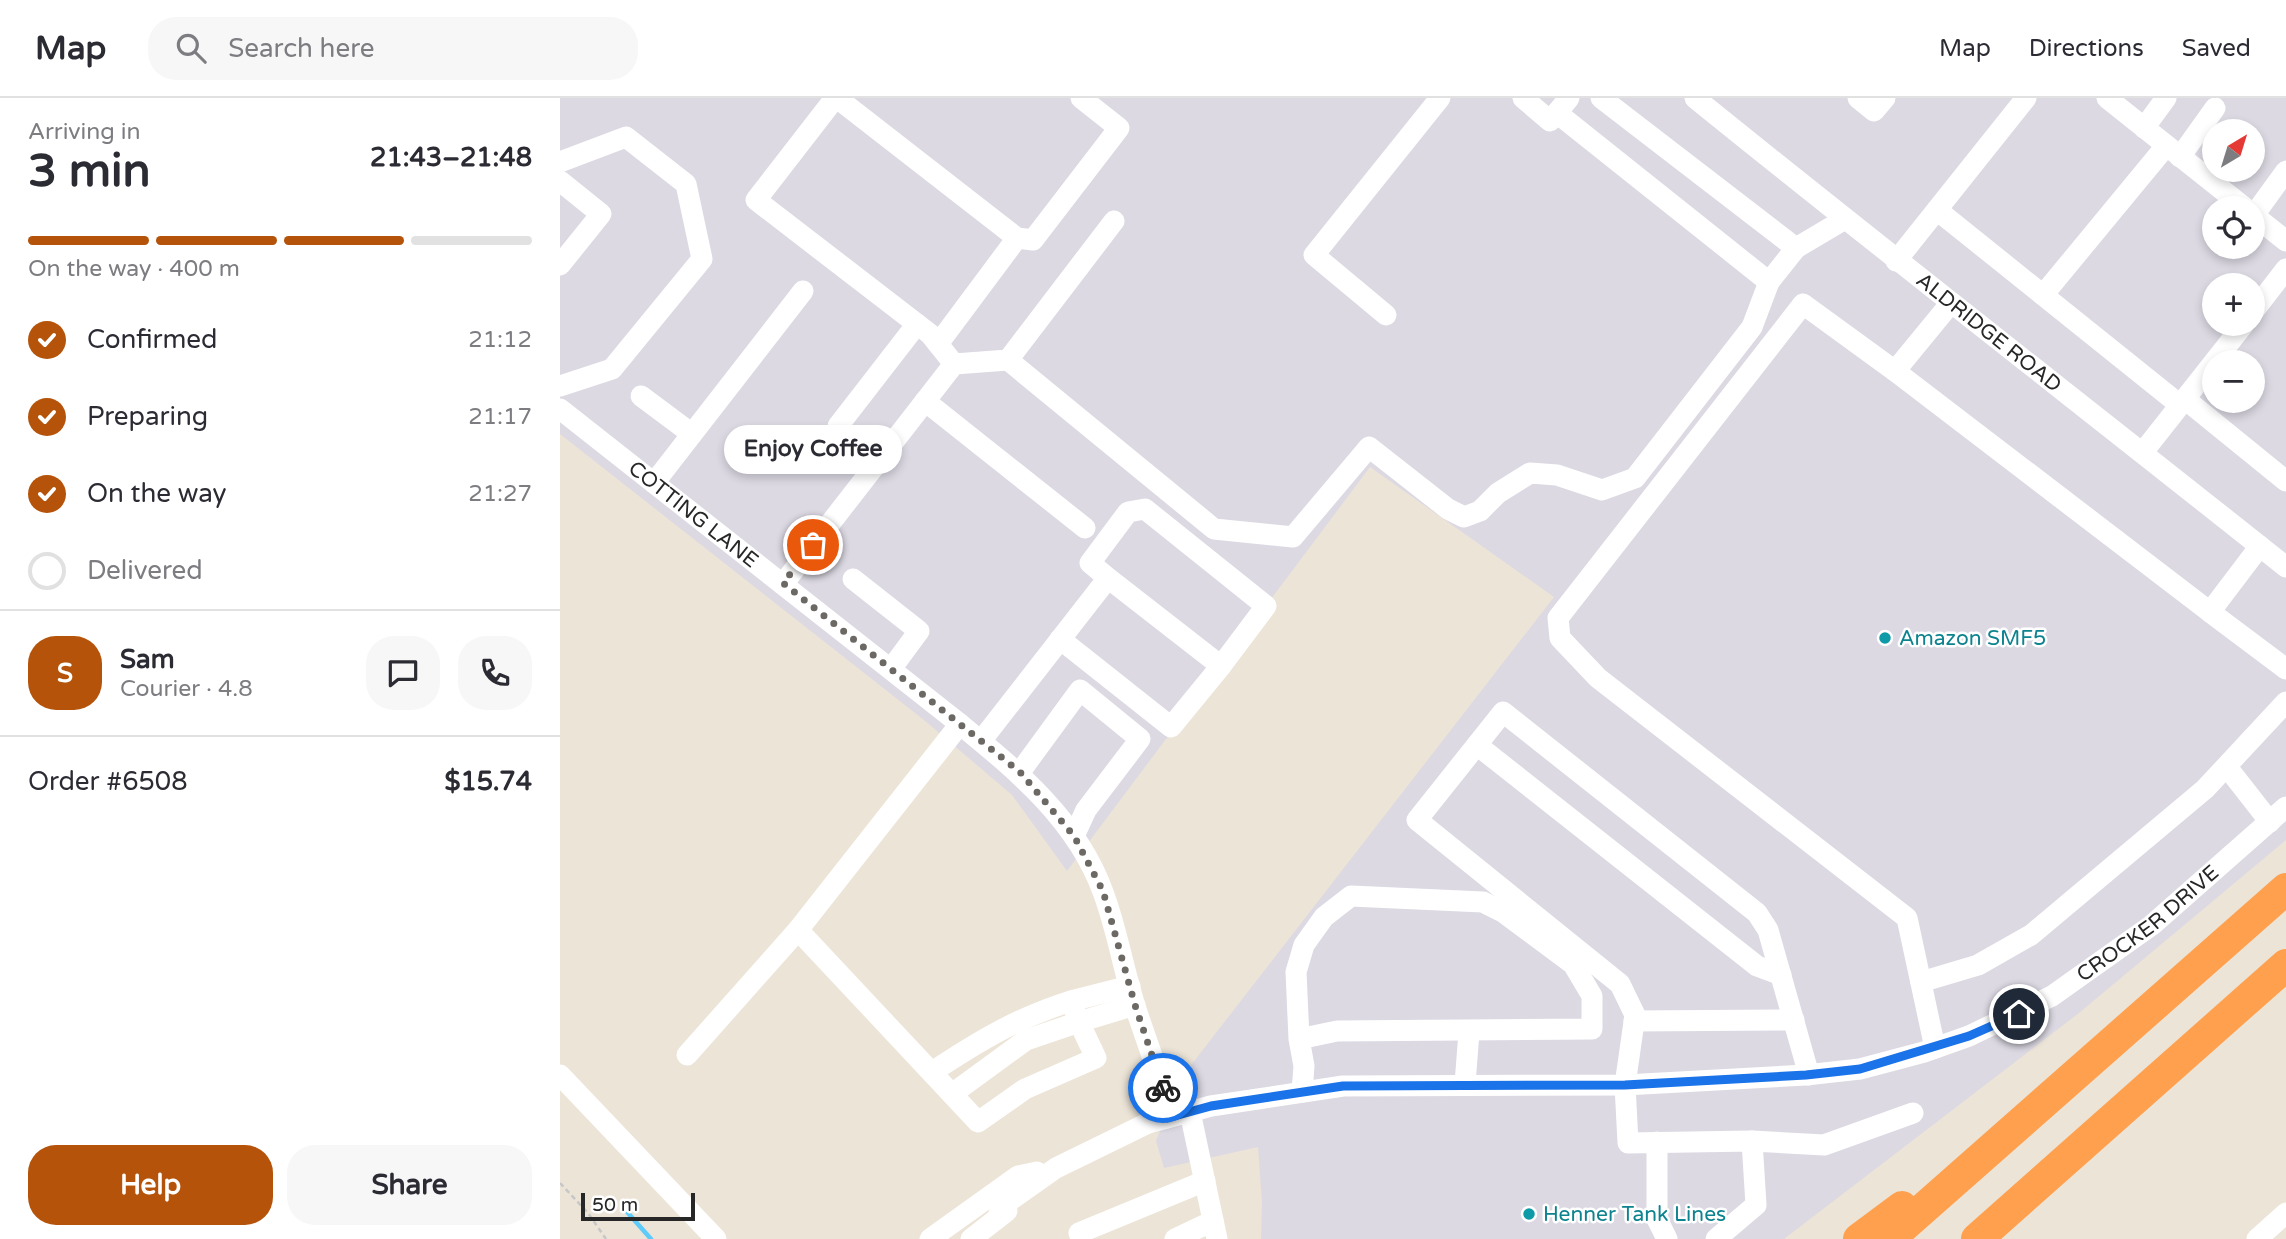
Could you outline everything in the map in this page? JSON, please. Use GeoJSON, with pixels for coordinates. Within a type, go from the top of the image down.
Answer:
{"type":"FeatureCollection","features":[{"type":"Feature","properties":{"kind":"highway"},"geometry":{"type":"LineString","coordinates":[[1889,1239],[2286,888]]}},
{"type":"Feature","properties":{"kind":"highway"},"geometry":{"type":"LineString","coordinates":[[1976,1239],[2286,965]]}},
{"type":"Feature","properties":{"kind":"highway"},"geometry":{"type":"LineString","coordinates":[[2001,1239],[2164,1074]]}},
{"type":"Feature","properties":{"kind":"highway"},"geometry":{"type":"LineString","coordinates":[[1859,1239],[1910,1200],[1961,1174]]}},
{"type":"Feature","properties":{"kind":"street"},"geometry":{"type":"LineString","coordinates":[[954,364],[917,324],[756,200],[836,98],[1017,238],[1033,240],[1119,128],[1081,98]]}},
{"type":"Feature","properties":{"kind":"street"},"geometry":{"type":"LineString","coordinates":[[1386,315],[1314,255],[1440,98]]}},
{"type":"Feature","properties":{"kind":"street"},"geometry":{"type":"LineString","coordinates":[[1522,98],[1550,121],[1563,105],[1769,282]]}},
{"type":"Feature","properties":{"kind":"street"},"geometry":{"type":"LineString","coordinates":[[1601,98],[1796,248]]}},
{"type":"Feature","properties":{"kind":"street","name":"ALDRIDGE ROAD"},"geometry":{"type":"LineString","coordinates":[[1695,98],[1896,261],[2143,452],[2286,567]]}},
{"type":"Feature","properties":{"kind":"street"},"geometry":{"type":"LineString","coordinates":[[1858,98],[1874,111],[1885,98]]}},
{"type":"Feature","properties":{"kind":"street"},"geometry":{"type":"LineString","coordinates":[[1896,261],[2025,98]]}},
{"type":"Feature","properties":{"kind":"street"},"geometry":{"type":"LineString","coordinates":[[2107,98],[2230,196]]}},
{"type":"Feature","properties":{"kind":"street"},"geometry":{"type":"LineString","coordinates":[[2144,128],[2166,98]]}},
{"type":"Feature","properties":{"kind":"street"},"geometry":{"type":"LineString","coordinates":[[2043,295],[2215,107]]}},
{"type":"Feature","properties":{"kind":"street"},"geometry":{"type":"LineString","coordinates":[[560,163],[626,137],[686,184],[702,259],[612,369],[560,386]]}},
{"type":"Feature","properties":{"kind":"street"},"geometry":{"type":"LineString","coordinates":[[2264,196],[2286,171]]}},
{"type":"Feature","properties":{"kind":"street"},"geometry":{"type":"LineString","coordinates":[[560,181],[601,214],[560,265]]}},
{"type":"Feature","properties":{"kind":"street"},"geometry":{"type":"LineString","coordinates":[[1937,210],[2043,295],[2286,481]]}},
{"type":"Feature","properties":{"kind":"street"},"geometry":{"type":"LineString","coordinates":[[783,583],[954,364],[1008,360],[1214,529],[1293,537],[1369,447],[1448,509],[1464,517],[1480,511],[1498,493],[1530,473],[1557,475],[1602,490],[1635,478],[1752,327],[1769,282],[1796,248],[1844,219]]}},
{"type":"Feature","properties":{"kind":"street"},"geometry":{"type":"LineString","coordinates":[[1008,360],[1115,221]]}},
{"type":"Feature","properties":{"kind":"street"},"geometry":{"type":"LineString","coordinates":[[2265,224],[2286,241]]}},
{"type":"Feature","properties":{"kind":"street"},"geometry":{"type":"LineString","coordinates":[[938,344],[1017,238]]}},
{"type":"Feature","properties":{"kind":"street"},"geometry":{"type":"LineString","coordinates":[[2265,296],[2286,269]]}},
{"type":"Feature","properties":{"kind":"street"},"geometry":{"type":"LineString","coordinates":[[654,483],[803,291]]}},
{"type":"Feature","properties":{"kind":"street"},"geometry":{"type":"LineString","coordinates":[[1935,1048],[1908,918],[1598,678],[1560,638],[1558,618],[1803,304],[2286,669]]}},
{"type":"Feature","properties":{"kind":"street"},"geometry":{"type":"LineString","coordinates":[[1895,371],[1951,304]]}},
{"type":"Feature","properties":{"kind":"street"},"geometry":{"type":"LineString","coordinates":[[838,426],[917,324]]}},
{"type":"Feature","properties":{"kind":"street"},"geometry":{"type":"LineString","coordinates":[[2143,452],[2235,336]]}},
{"type":"Feature","properties":{"kind":"street"},"geometry":{"type":"LineString","coordinates":[[642,396],[692,434]]}},
{"type":"Feature","properties":{"kind":"street"},"geometry":{"type":"LineString","coordinates":[[925,401],[1084,528]]}},
{"type":"Feature","properties":{"kind":"street","name":"COTTING LANE"},"geometry":{"type":"LineString","coordinates":[[560,409],[1020,772],[1074,836],[1103,891],[1132,995],[1164,1090],[1167,1118]]}},
{"type":"Feature","properties":{"kind":"street"},"geometry":{"type":"LineString","coordinates":[[1060,639],[1171,727],[1220,666],[1266,606],[1144,509],[1128,512],[1090,564],[1220,666]]}},
{"type":"Feature","properties":{"kind":"street"},"geometry":{"type":"LineString","coordinates":[[2210,612],[2260,546]]}},
{"type":"Feature","properties":{"kind":"street"},"geometry":{"type":"LineString","coordinates":[[981,741],[1108,578]]}},
{"type":"Feature","properties":{"kind":"street"},"geometry":{"type":"LineString","coordinates":[[853,579],[919,631],[891,669]]}},
{"type":"Feature","properties":{"kind":"street"},"geometry":{"type":"LineString","coordinates":[[1020,772],[1080,690],[1140,739],[1086,810],[1074,836]]}},
{"type":"Feature","properties":{"kind":"street"},"geometry":{"type":"LineString","coordinates":[[1921,982],[1978,965],[2031,935],[2104,877],[2227,767],[2286,702]]}},
{"type":"Feature","properties":{"kind":"street"},"geometry":{"type":"LineString","coordinates":[[1810,1075],[1768,930],[1757,912],[1503,712],[1417,820],[1620,984],[1634,1021],[1625,1085],[1629,1143],[1752,1142],[1824,1145],[1913,1113]]}},
{"type":"Feature","properties":{"kind":"street"},"geometry":{"type":"LineString","coordinates":[[687,1055],[798,930],[960,724]]}},
{"type":"Feature","properties":{"kind":"street"},"geometry":{"type":"LineString","coordinates":[[1477,744],[1757,966],[1781,975]]}},
{"type":"Feature","properties":{"kind":"street"},"geometry":{"type":"LineString","coordinates":[[2227,767],[2270,822]]}},
{"type":"Feature","properties":{"kind":"street","name":"CROCKER DRIVE"},"geometry":{"type":"LineString","coordinates":[[930,1239],[1018,1176],[1056,1168],[1148,1123],[1190,1112],[1343,1086],[1625,1085],[1810,1075],[1860,1069],[1935,1048],[2019,1014],[2052,996],[2152,925],[2286,807]]}},
{"type":"Feature","properties":{"kind":"street"},"geometry":{"type":"LineString","coordinates":[[1299,1039],[1337,1031],[1592,1029],[1592,996],[1573,964],[1503,912],[1483,902],[1351,896],[1324,917],[1304,944],[1296,972],[1299,1039],[1304,1066],[1302,1092]]}},
{"type":"Feature","properties":{"kind":"street"},"geometry":{"type":"LineString","coordinates":[[798,930],[978,1122],[1025,1089],[1096,1058],[1071,1001]]}},
{"type":"Feature","properties":{"kind":"street"},"geometry":{"type":"LineString","coordinates":[[932,1072],[996,1030],[1031,1013],[1071,1001],[1132,995]]}},
{"type":"Feature","properties":{"kind":"street"},"geometry":{"type":"LineString","coordinates":[[952,1094],[1026,1040],[1079,1021],[1132,995]]}},
{"type":"Feature","properties":{"kind":"street"},"geometry":{"type":"LineString","coordinates":[[1634,1021],[1794,1020]]}},
{"type":"Feature","properties":{"kind":"street"},"geometry":{"type":"LineString","coordinates":[[1465,1084],[1469,1031]]}},
{"type":"Feature","properties":{"kind":"street"},"geometry":{"type":"LineString","coordinates":[[560,1075],[716,1239]]}},
{"type":"Feature","properties":{"kind":"street"},"geometry":{"type":"LineString","coordinates":[[1183,1237],[1215,1230],[1190,1112]]}},
{"type":"Feature","properties":{"kind":"street"},"geometry":{"type":"LineString","coordinates":[[1657,1142],[1657,1219],[1667,1239]]}},
{"type":"Feature","properties":{"kind":"street"},"geometry":{"type":"LineString","coordinates":[[1716,1239],[1756,1205],[1752,1142]]}},
{"type":"Feature","properties":{"kind":"street","name":"CROCKER DRIVE"},"geometry":{"type":"LineString","coordinates":[[971,1239],[995,1228],[1039,1188],[1056,1168]]}},
{"type":"Feature","properties":{"kind":"street"},"geometry":{"type":"LineString","coordinates":[[1076,1237],[1205,1181]]}},
{"type":"Feature","properties":{"kind":"street"},"geometry":{"type":"LineString","coordinates":[[2258,1239],[2286,1213]]}},
{"type":"Feature","properties":{"kind":"path"},"geometry":{"type":"LineString","coordinates":[[560,1183],[588,1213],[606,1239]]}},
{"type":"Feature","properties":{"kind":"shaded area"},"geometry":{"type":"Polygon","coordinates":[[[560,98],[2286,98],[2286,840],[2079,1013],[1784,1239],[1261,1239],[1262,1203],[1258,1147],[1164,1168],[1156,1141],[1181,1078],[1554,597],[1370,467],[1067,871],[1012,795],[924,720],[560,434],[560,98]]]}},
{"type":"Feature","properties":{"kind":"waterway"},"geometry":{"type":"LineString","coordinates":[[628,1213],[651,1239]]}},
{"type":"Feature","properties":{"kind":"way so far"},"geometry":{"type":"LineString","coordinates":[[813,545],[783,583],[1020,772],[1074,836],[1103,891],[1135,1005],[1163,1088]]}},
{"type":"Feature","properties":{"kind":"place","name":"Enjoy Coffee"},"geometry":{"type":"Point","coordinates":[813,545]}},
{"type":"Feature","properties":{"kind":"place","name":"Amazon SMF5"},"geometry":{"type":"Point","coordinates":[1885,638]}},
{"type":"Feature","properties":{"kind":"place","name":"Henner Tank Lines"},"geometry":{"type":"Point","coordinates":[1529,1214]}},
{"type":"Feature","properties":{"kind":"route"},"geometry":{"type":"LineString","coordinates":[[1163,1088],[1167,1118],[1211,1106],[1343,1086],[1625,1085],[1806,1075],[1860,1069],[1924,1052],[2019,1014]]}}]}
